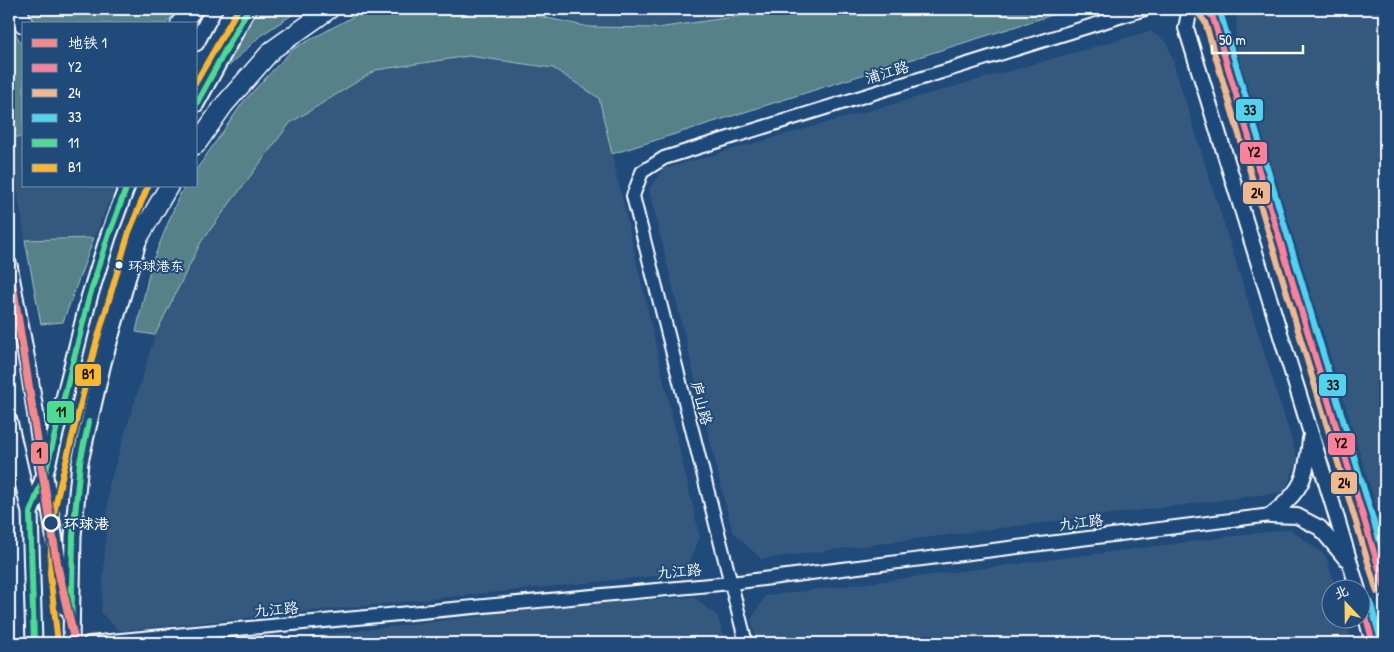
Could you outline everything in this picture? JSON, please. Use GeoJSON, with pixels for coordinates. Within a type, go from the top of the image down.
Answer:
{"type":"FeatureCollection","features":[{"type":"Feature","properties":{"kind":"highway"},"geometry":{"type":"LineString","coordinates":[[17,9],[23,22]]}},
{"type":"Feature","properties":{"kind":"highway"},"geometry":{"type":"LineString","coordinates":[[182,22],[193,9]]}},
{"type":"Feature","properties":{"kind":"highway"},"geometry":{"type":"LineString","coordinates":[[198,142],[224,105],[272,50],[330,9]]}},
{"type":"Feature","properties":{"kind":"highway"},"geometry":{"type":"LineString","coordinates":[[138,239],[168,188]]}},
{"type":"Feature","properties":{"kind":"main road"},"geometry":{"type":"LineString","coordinates":[[198,39],[214,9]]}},
{"type":"Feature","properties":{"kind":"main road"},"geometry":{"type":"LineString","coordinates":[[198,100],[248,9]]}},
{"type":"Feature","properties":{"kind":"main road"},"geometry":{"type":"LineString","coordinates":[[1190,9],[1186,28],[1355,580]]}},
{"type":"Feature","properties":{"kind":"main road"},"geometry":{"type":"LineString","coordinates":[[1206,9],[1213,18],[1385,589]]}},
{"type":"Feature","properties":{"kind":"main road"},"geometry":{"type":"LineString","coordinates":[[30,513],[45,474],[89,298],[108,236],[126,188]]}},
{"type":"Feature","properties":{"kind":"main road"},"geometry":{"type":"LineString","coordinates":[[71,643],[73,536],[80,462],[103,363],[138,239],[158,188]]}},
{"type":"Feature","properties":{"kind":"main road"},"geometry":{"type":"LineString","coordinates":[[9,265],[45,474],[71,643]]}},
{"type":"Feature","properties":{"kind":"main road"},"geometry":{"type":"LineString","coordinates":[[9,422],[30,513],[34,643]]}},
{"type":"Feature","properties":{"kind":"main road"},"geometry":{"type":"LineString","coordinates":[[1271,515],[1288,501],[1302,484],[1311,434]]}},
{"type":"Feature","properties":{"kind":"main road"},"geometry":{"type":"LineString","coordinates":[[1271,515],[1297,516],[1320,528],[1351,567]]}},
{"type":"Feature","properties":{"kind":"main road"},"geometry":{"type":"LineString","coordinates":[[1369,630],[1373,643]]}},
{"type":"Feature","properties":{"kind":"street","name":"浦江路"},"geometry":{"type":"LineString","coordinates":[[642,172],[664,158],[1145,9]]}},
{"type":"Feature","properties":{"kind":"street","name":"庐山路"},"geometry":{"type":"LineString","coordinates":[[642,172],[633,196],[746,643]]}},
{"type":"Feature","properties":{"kind":"street","name":"九江路"},"geometry":{"type":"LineString","coordinates":[[89,643],[732,583],[1271,515]]}},
{"type":"Feature","properties":{"kind":"shaded area"},"geometry":{"type":"Polygon","coordinates":[[[534,9],[789,9],[657,28],[590,27],[534,9]]]}},
{"type":"Feature","properties":{"kind":"shaded area"},"geometry":{"type":"Polygon","coordinates":[[[1266,9],[1385,9],[1385,536],[1235,46],[1237,12],[1266,9]]]}},
{"type":"Feature","properties":{"kind":"shaded area"},"geometry":{"type":"Polygon","coordinates":[[[1150,31],[1167,42],[1298,460],[1284,492],[761,559],[732,531],[649,189],[663,169],[1150,31]]]}},
{"type":"Feature","properties":{"kind":"shaded area"},"geometry":{"type":"Polygon","coordinates":[[[469,56],[553,68],[599,98],[700,538],[684,573],[119,631],[101,613],[109,485],[155,335],[201,242],[290,123],[376,70],[469,56]]]}},
{"type":"Feature","properties":{"kind":"shaded area"},"geometry":{"type":"Polygon","coordinates":[[[9,137],[22,137],[22,188],[115,188],[94,238],[25,240],[9,137]]]}},
{"type":"Feature","properties":{"kind":"shaded area"},"geometry":{"type":"Polygon","coordinates":[[[1290,529],[1326,556],[1333,580],[1322,580],[1322,630],[1348,630],[1353,643],[757,643],[751,620],[765,596],[1290,529]]]}},
{"type":"Feature","properties":{"kind":"shaded area"},"geometry":{"type":"Polygon","coordinates":[[[694,597],[718,617],[725,643],[255,643],[573,605],[694,597]]]}},
{"type":"Feature","properties":{"kind":"green space"},"geometry":{"type":"Polygon","coordinates":[[[25,9],[178,9],[168,22],[31,22],[25,9]]]}},
{"type":"Feature","properties":{"kind":"green space"},"geometry":{"type":"Polygon","coordinates":[[[254,9],[301,9],[260,36],[229,66],[224,65],[254,9]]]}},
{"type":"Feature","properties":{"kind":"green space"},"geometry":{"type":"Polygon","coordinates":[[[367,9],[505,9],[590,27],[657,28],[789,9],[1071,9],[612,154],[599,98],[553,68],[469,56],[376,70],[290,123],[201,242],[155,335],[136,332],[151,265],[179,196],[184,188],[198,188],[198,167],[244,101],[293,49],[367,9]]]}},
{"type":"Feature","properties":{"kind":"green space"},"geometry":{"type":"Polygon","coordinates":[[[9,21],[22,45],[22,137],[9,137],[9,21]]]}},
{"type":"Feature","properties":{"kind":"green space"},"geometry":{"type":"Polygon","coordinates":[[[94,238],[63,322],[41,324],[25,240],[94,238]]]}},
{"type":"Feature","properties":{"kind":"metro line","name":"1"},"geometry":{"type":"LineString","coordinates":[[9,262],[58,569],[75,643]]}},
{"type":"Feature","properties":{"kind":"transit line","name":"B1"},"geometry":{"type":"LineString","coordinates":[[198,79],[238,9]]}},
{"type":"Feature","properties":{"kind":"transit line","name":"11"},"geometry":{"type":"LineString","coordinates":[[198,100],[248,9]]}},
{"type":"Feature","properties":{"kind":"transit line","name":"Y2"},"geometry":{"type":"LineString","coordinates":[[1206,9],[1213,18],[1385,589]]}},
{"type":"Feature","properties":{"kind":"transit line","name":"33"},"geometry":{"type":"LineString","coordinates":[[1217,9],[1221,15],[1385,559]]}},
{"type":"Feature","properties":{"kind":"transit line","name":"24"},"geometry":{"type":"LineString","coordinates":[[1199,14],[1205,22],[1377,592]]}},
{"type":"Feature","properties":{"kind":"transit line","name":"11"},"geometry":{"type":"LineString","coordinates":[[34,643],[30,513],[45,474],[89,298],[108,237],[126,188]]}},
{"type":"Feature","properties":{"kind":"transit line","name":"B1"},"geometry":{"type":"LineString","coordinates":[[58,643],[50,574],[52,523],[95,347],[129,232],[147,188]]}},
{"type":"Feature","properties":{"kind":"transit line","name":"11"},"geometry":{"type":"LineString","coordinates":[[71,643],[73,536],[80,462],[89,422]]}},
{"type":"Feature","properties":{"kind":"transit line","name":"33"},"geometry":{"type":"LineString","coordinates":[[1372,608],[1381,641]]}},
{"type":"Feature","properties":{"kind":"transit line","name":"Y2"},"geometry":{"type":"LineString","coordinates":[[1369,630],[1373,643]]}},
{"type":"Feature","properties":{"kind":"place","name":"环球港东"},"geometry":{"type":"Point","coordinates":[119,265]}},
{"type":"Feature","properties":{"kind":"place","name":"环球港"},"geometry":{"type":"Point","coordinates":[51,523]}}]}
